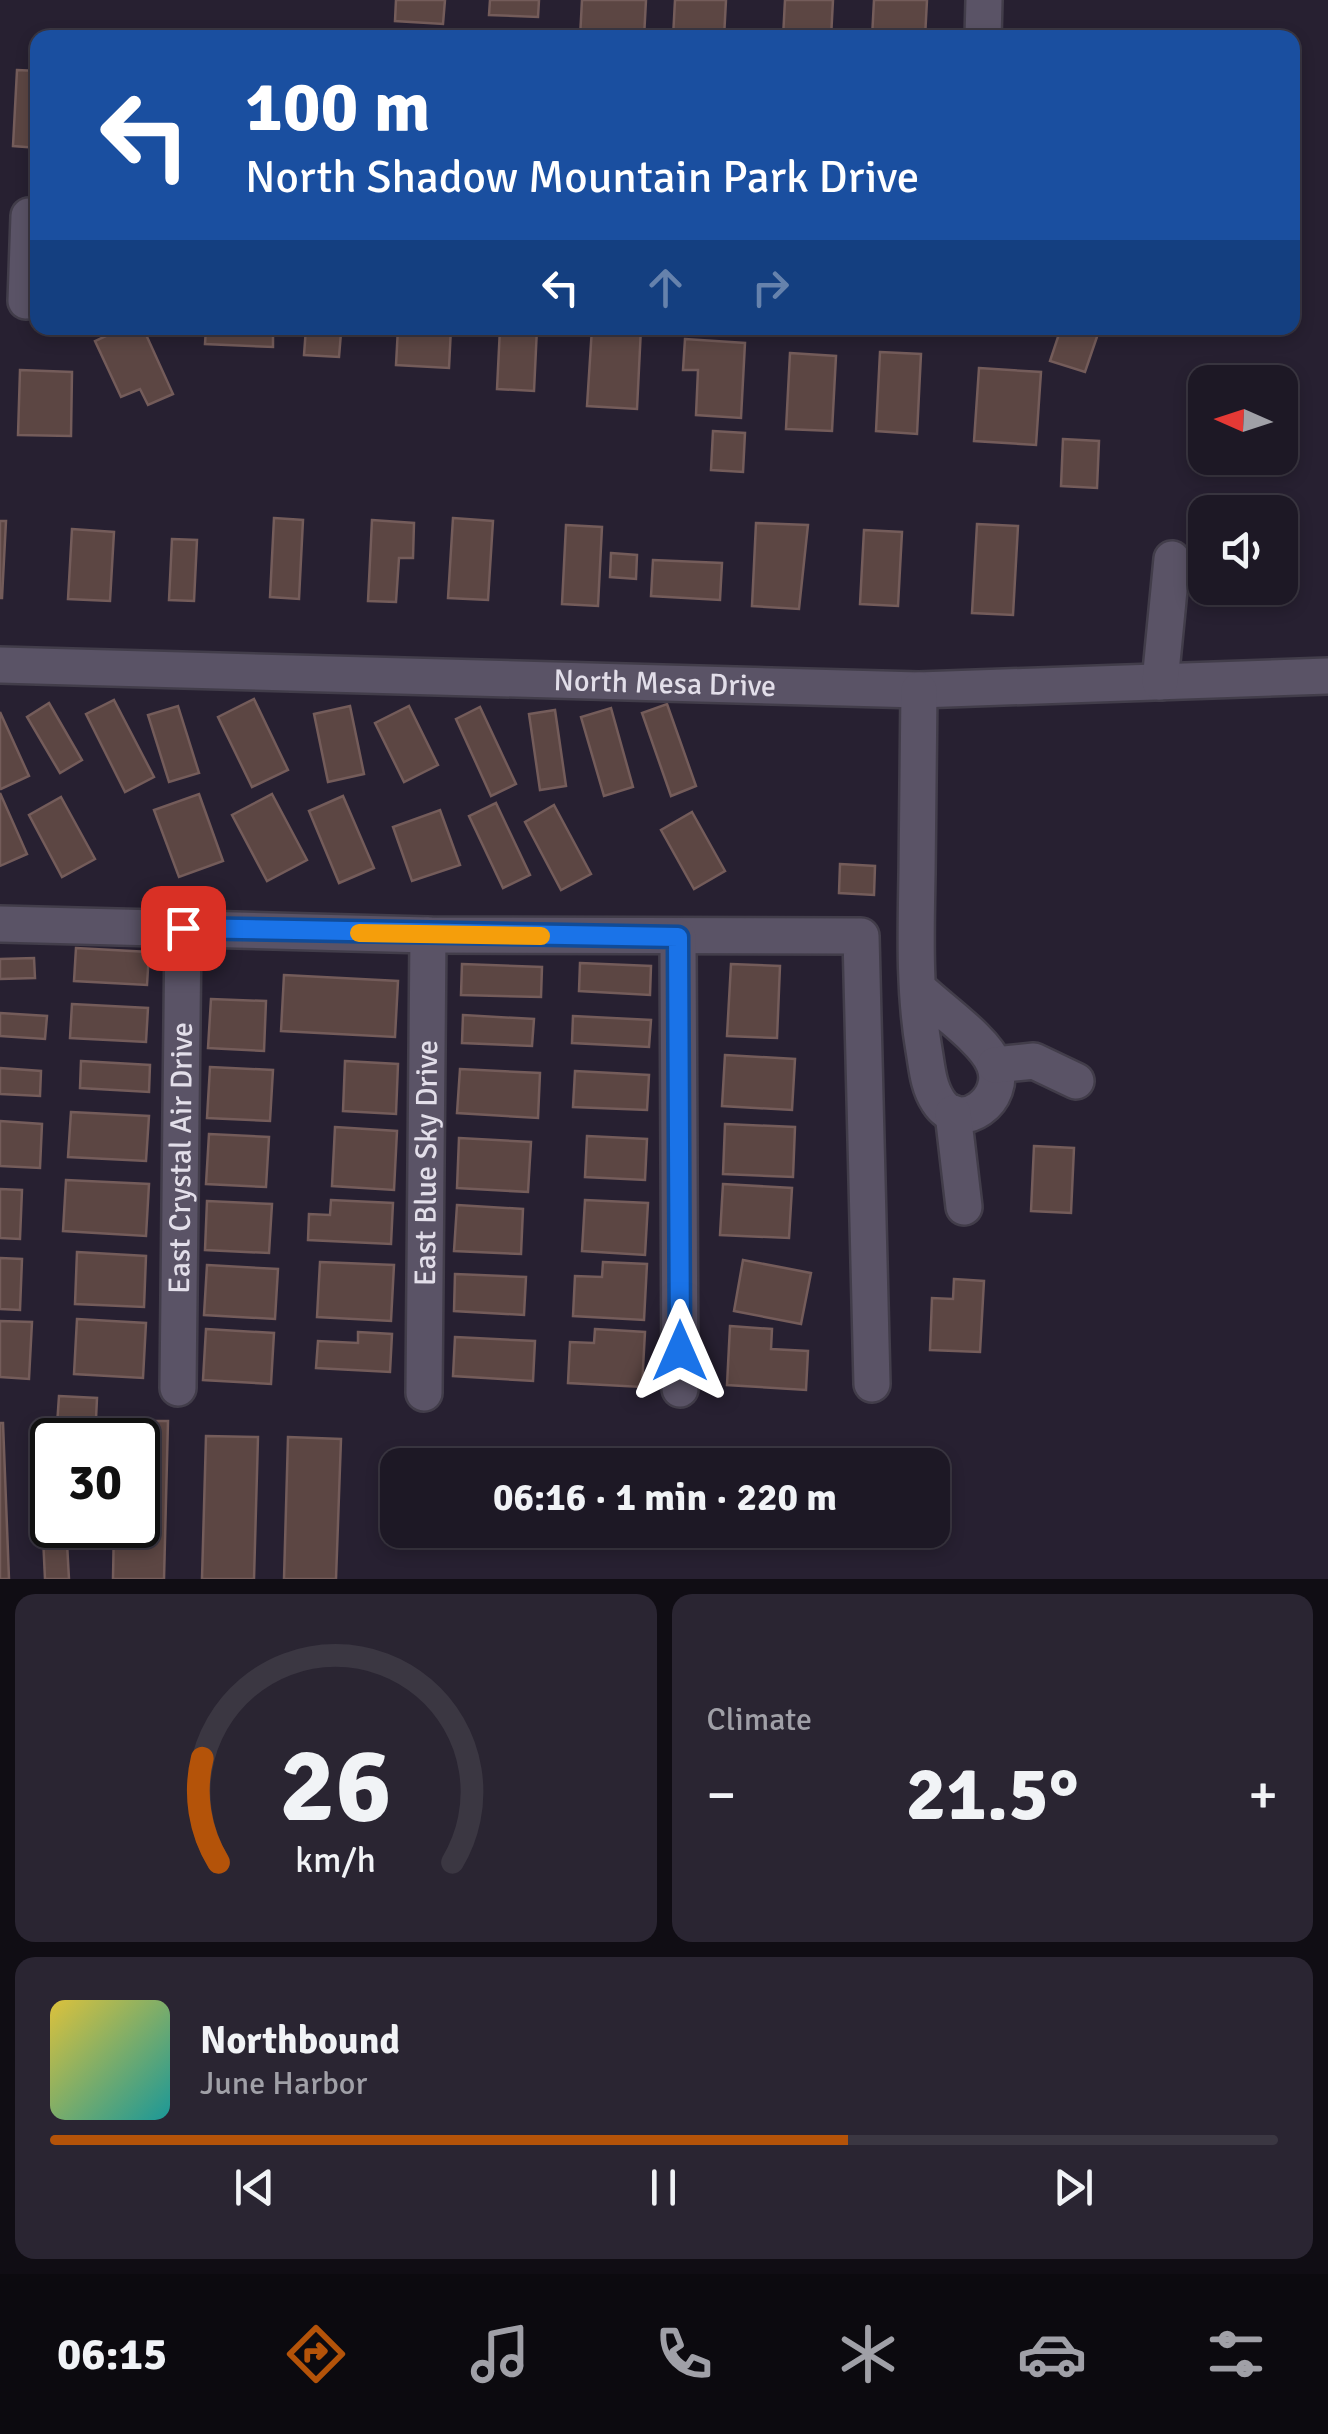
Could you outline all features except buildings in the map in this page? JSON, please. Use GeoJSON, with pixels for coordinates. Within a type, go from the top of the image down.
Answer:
{"type":"FeatureCollection","features":[{"type":"Feature","properties":{"kind":"street"},"geometry":{"type":"LineString","coordinates":[[983,30],[984,0]]}},
{"type":"Feature","properties":{"kind":"street"},"geometry":{"type":"LineString","coordinates":[[22,216],[26,301]]}},
{"type":"Feature","properties":{"kind":"street"},"geometry":{"type":"LineString","coordinates":[[1160,682],[1172,559]]}},
{"type":"Feature","properties":{"kind":"street","name":"North Mesa Drive"},"geometry":{"type":"LineString","coordinates":[[0,665],[919,690],[1328,676]]}},
{"type":"Feature","properties":{"kind":"street"},"geometry":{"type":"LineString","coordinates":[[918,989],[995,1065],[996,1086],[988,1105],[971,1114],[953,1113],[940,1105],[930,1082],[918,989],[919,690]]}},
{"type":"Feature","properties":{"kind":"street"},"geometry":{"type":"LineString","coordinates":[[0,924],[428,934],[862,936],[872,1384]]}},
{"type":"Feature","properties":{"kind":"street","name":"East Crystal Air Drive"},"geometry":{"type":"LineString","coordinates":[[178,1388],[183,928]]}},
{"type":"Feature","properties":{"kind":"street","name":"East Blue Sky Drive"},"geometry":{"type":"LineString","coordinates":[[424,1393],[428,934]]}},
{"type":"Feature","properties":{"kind":"street"},"geometry":{"type":"LineString","coordinates":[[678,937],[680,1389]]}},
{"type":"Feature","properties":{"kind":"street"},"geometry":{"type":"LineString","coordinates":[[995,1065],[1034,1061],[1076,1081]]}},
{"type":"Feature","properties":{"kind":"street"},"geometry":{"type":"LineString","coordinates":[[953,1113],[964,1207]]}},
{"type":"Feature","properties":{"kind":"slow traffic"},"geometry":{"type":"LineString","coordinates":[[359,933],[541,936]]}},
{"type":"Feature","properties":{"kind":"route"},"geometry":{"type":"LineString","coordinates":[[183,928],[678,937],[680,1351]]}}]}
